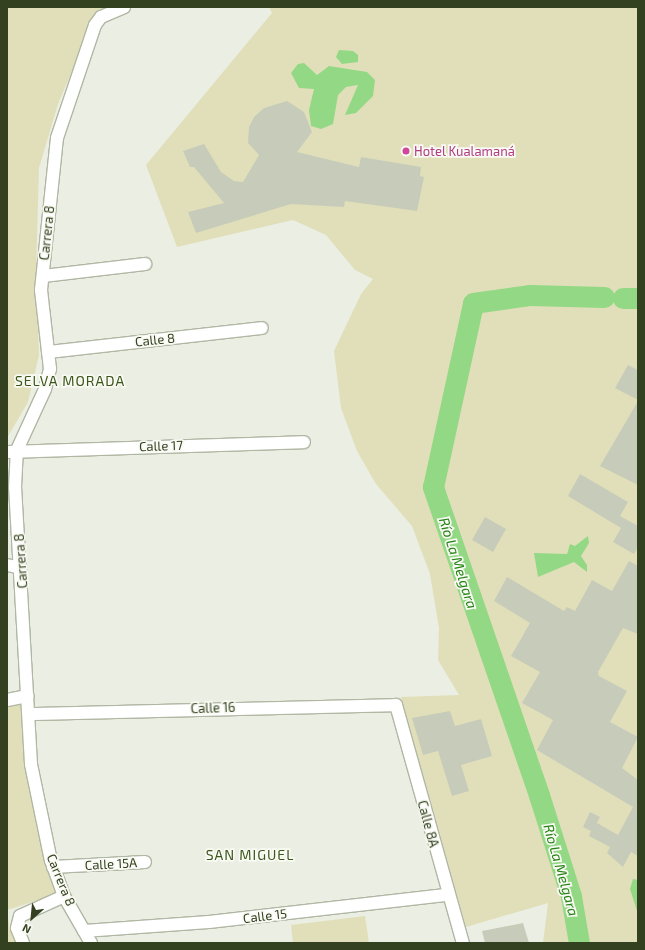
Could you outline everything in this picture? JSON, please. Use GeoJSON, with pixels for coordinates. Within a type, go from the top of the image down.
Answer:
{"type":"FeatureCollection","features":[{"type":"Feature","properties":{"kind":"street","name":"Carrera 8"},"geometry":{"type":"LineString","coordinates":[[91,943],[64,896],[53,867],[31,764],[31,714],[28,696],[21,568],[11,483],[12,451],[45,389],[50,369],[42,321],[43,276],[57,138],[95,24],[101,17],[124,7]]}},
{"type":"Feature","properties":{"kind":"street"},"geometry":{"type":"LineString","coordinates":[[43,276],[145,264]]}},
{"type":"Feature","properties":{"kind":"street","name":"Calle 8"},"geometry":{"type":"LineString","coordinates":[[48,352],[262,328]]}},
{"type":"Feature","properties":{"kind":"street","name":"Calle 17"},"geometry":{"type":"LineString","coordinates":[[12,451],[304,442]]}},
{"type":"Feature","properties":{"kind":"street"},"geometry":{"type":"LineString","coordinates":[[7,565],[21,568]]}},
{"type":"Feature","properties":{"kind":"street"},"geometry":{"type":"LineString","coordinates":[[7,700],[28,696]]}},
{"type":"Feature","properties":{"kind":"street","name":"Calle 16"},"geometry":{"type":"LineString","coordinates":[[31,714],[396,704]]}},
{"type":"Feature","properties":{"kind":"street","name":"Calle 8A"},"geometry":{"type":"LineString","coordinates":[[396,704],[447,895],[463,943]]}},
{"type":"Feature","properties":{"kind":"street","name":"Calle 15A"},"geometry":{"type":"LineString","coordinates":[[53,867],[145,862]]}},
{"type":"Feature","properties":{"kind":"street","name":"Calle 15"},"geometry":{"type":"LineString","coordinates":[[84,931],[209,922],[447,895]]}},
{"type":"Feature","properties":{"kind":"street"},"geometry":{"type":"LineString","coordinates":[[23,943],[16,921],[64,896]]}},
{"type":"Feature","properties":{"kind":"shaded area"},"geometry":{"type":"Polygon","coordinates":[[[7,7],[113,7],[96,15],[58,104],[39,168],[36,273],[39,355],[28,402],[7,438],[7,7]]]}},
{"type":"Feature","properties":{"kind":"shaded area"},"geometry":{"type":"Polygon","coordinates":[[[269,7],[638,7],[638,943],[543,943],[548,903],[466,927],[401,697],[459,695],[438,660],[439,628],[430,574],[412,526],[376,484],[357,451],[341,408],[334,351],[361,294],[373,279],[355,270],[326,235],[293,220],[177,247],[146,165],[272,13],[269,7]]]}},
{"type":"Feature","properties":{"kind":"shaded area"},"geometry":{"type":"Polygon","coordinates":[[[339,50],[353,51],[358,55],[358,62],[342,64],[336,57],[339,50]]]}},
{"type":"Feature","properties":{"kind":"shaded area"},"geometry":{"type":"Polygon","coordinates":[[[304,63],[317,75],[329,66],[367,72],[375,80],[373,96],[356,113],[345,115],[358,85],[346,87],[338,95],[333,124],[321,129],[311,126],[309,110],[314,89],[299,88],[291,73],[298,64],[304,63]]]}},
{"type":"Feature","properties":{"kind":"shaded area"},"geometry":{"type":"Polygon","coordinates":[[[588,536],[589,543],[581,556],[587,565],[587,572],[574,562],[538,577],[534,553],[567,554],[570,544],[575,546],[588,536]]]}},
{"type":"Feature","properties":{"kind":"shaded area"},"geometry":{"type":"Polygon","coordinates":[[[24,703],[60,893],[7,910],[7,706],[24,703]]]}},
{"type":"Feature","properties":{"kind":"shaded area"},"geometry":{"type":"Polygon","coordinates":[[[633,879],[638,880],[638,914],[630,889],[633,879]]]}},
{"type":"Feature","properties":{"kind":"shaded area"},"geometry":{"type":"Polygon","coordinates":[[[7,912],[10,930],[19,926],[25,943],[7,943],[7,912]]]}},
{"type":"Feature","properties":{"kind":"shaded area"},"geometry":{"type":"Polygon","coordinates":[[[365,916],[369,943],[293,943],[291,925],[365,916]]]}},
{"type":"Feature","properties":{"kind":"building"},"geometry":{"type":"Polygon","coordinates":[[[287,101],[304,112],[312,132],[297,152],[359,167],[361,157],[421,167],[420,176],[424,177],[417,211],[345,201],[344,207],[291,204],[196,233],[188,212],[224,203],[194,167],[190,167],[183,151],[204,144],[221,172],[234,181],[243,182],[259,155],[248,143],[249,127],[254,117],[264,108],[287,101]]]}},
{"type":"Feature","properties":{"kind":"building"},"geometry":{"type":"Polygon","coordinates":[[[628,365],[638,370],[638,400],[615,388],[628,365]]]}},
{"type":"Feature","properties":{"kind":"building"},"geometry":{"type":"Polygon","coordinates":[[[638,401],[638,485],[600,466],[638,401]]]}},
{"type":"Feature","properties":{"kind":"building"},"geometry":{"type":"Polygon","coordinates":[[[580,474],[628,502],[620,516],[638,526],[638,547],[634,554],[613,542],[621,528],[568,496],[580,474]]]}},
{"type":"Feature","properties":{"kind":"building"},"geometry":{"type":"Polygon","coordinates":[[[485,517],[506,529],[493,552],[472,540],[485,517]]]}},
{"type":"Feature","properties":{"kind":"building"},"geometry":{"type":"Polygon","coordinates":[[[629,561],[638,566],[638,634],[623,628],[598,672],[599,676],[627,691],[610,722],[638,737],[622,768],[638,780],[638,856],[631,852],[623,867],[607,853],[610,847],[589,836],[591,831],[583,827],[590,812],[600,817],[597,823],[618,835],[633,807],[537,750],[553,720],[522,703],[540,672],[511,656],[530,623],[494,601],[507,577],[564,611],[567,607],[575,611],[592,580],[612,591],[629,561]]]}},
{"type":"Feature","properties":{"kind":"building"},"geometry":{"type":"Polygon","coordinates":[[[450,711],[455,726],[481,719],[492,756],[461,765],[469,791],[452,796],[438,751],[423,755],[412,718],[450,711]]]}},
{"type":"Feature","properties":{"kind":"building"},"geometry":{"type":"Polygon","coordinates":[[[523,923],[529,943],[485,943],[482,931],[523,923]]]}},
{"type":"Feature","properties":{"kind":"waterway","name":"Río La Melgara"},"geometry":{"type":"LineString","coordinates":[[579,943],[571,896],[539,795],[433,487],[473,303],[530,295],[604,297]]}},
{"type":"Feature","properties":{"kind":"waterway","name":"Río La Melgara"},"geometry":{"type":"LineString","coordinates":[[623,298],[638,298]]}},
{"type":"Feature","properties":{"kind":"place","name":"Hotel Kualamaná"},"geometry":{"type":"Point","coordinates":[406,151]}},
{"type":"Feature","properties":{"kind":"district","name":"SELVA MORADA"},"geometry":{"type":"Point","coordinates":[70,381]}},
{"type":"Feature","properties":{"kind":"district","name":"SAN MIGUEL"},"geometry":{"type":"Point","coordinates":[250,855]}}]}
